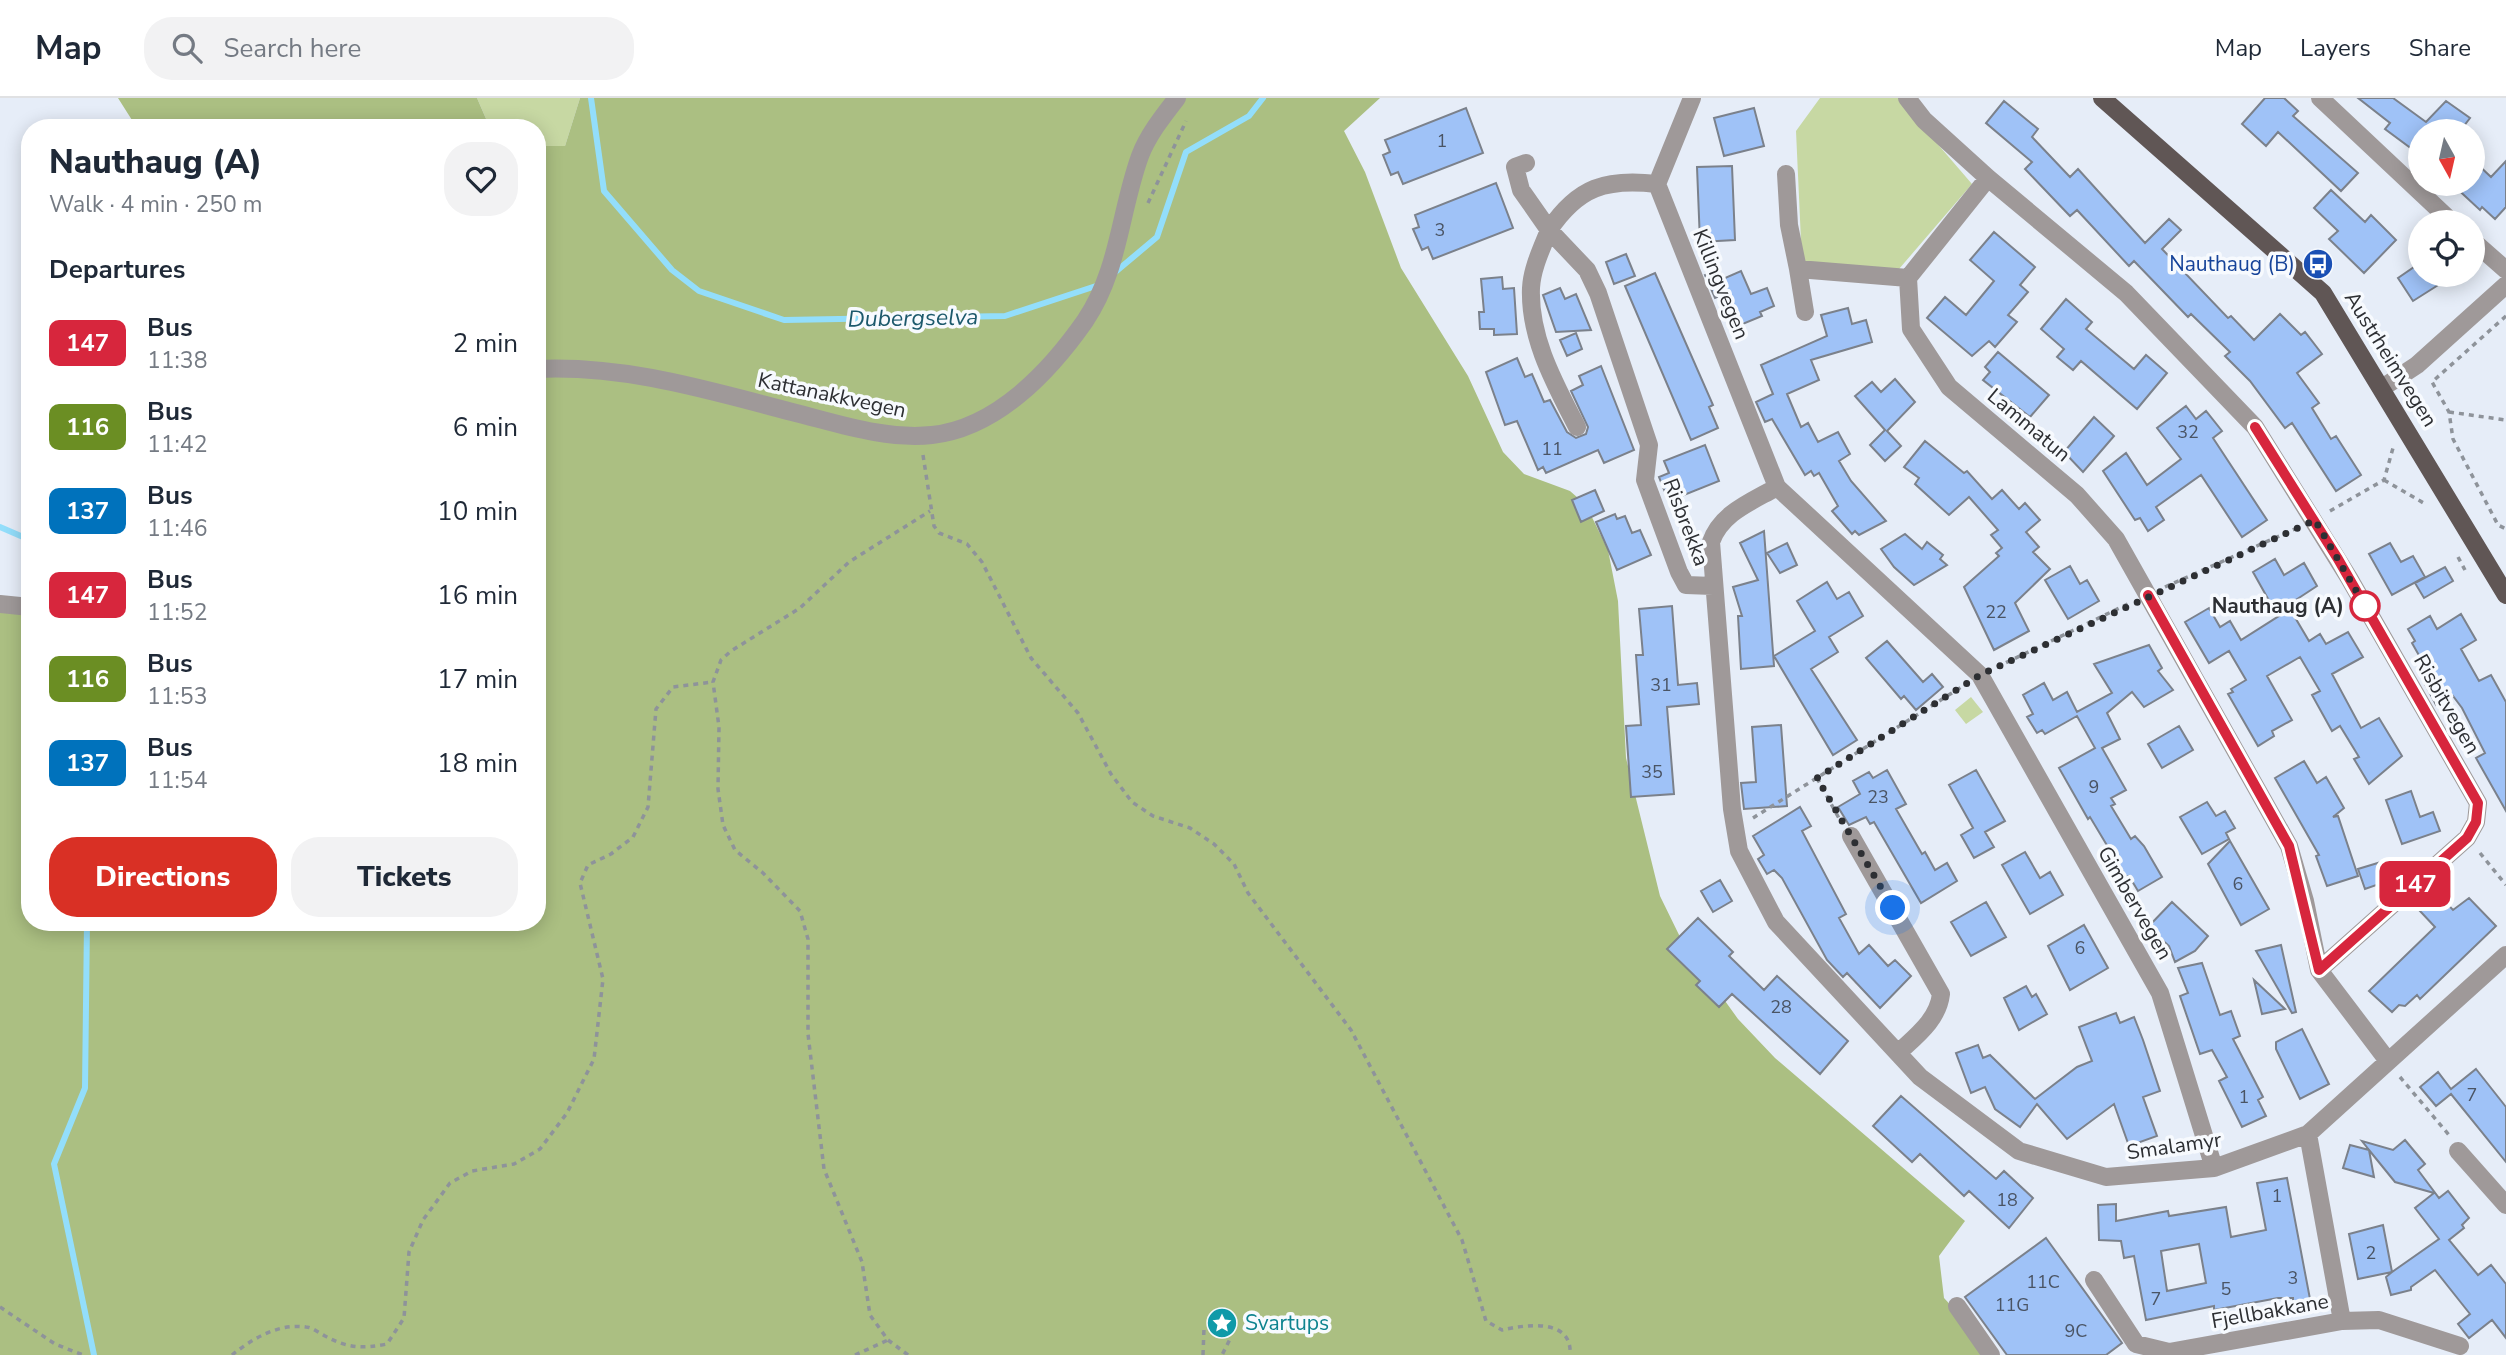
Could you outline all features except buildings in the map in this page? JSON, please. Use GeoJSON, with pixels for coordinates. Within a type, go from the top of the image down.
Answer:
{"type":"FeatureCollection","features":[{"type":"Feature","properties":{"kind":"main road","name":"Austrheimvegen"},"geometry":{"type":"LineString","coordinates":[[2102,98],[2323,293],[2506,595]]}},
{"type":"Feature","properties":{"kind":"street","name":"Kattanakkvegen"},"geometry":{"type":"LineString","coordinates":[[546,369],[571,368],[653,376],[806,416],[900,436],[932,435],[970,425],[1011,400],[1031,383],[1087,317],[1119,245],[1130,188],[1141,155],[1177,98]]}},
{"type":"Feature","properties":{"kind":"street"},"geometry":{"type":"LineString","coordinates":[[1577,427],[1558,390],[1535,331],[1531,286],[1549,230],[1563,209],[1586,191],[1628,181],[1657,184],[1692,98]]}},
{"type":"Feature","properties":{"kind":"street"},"geometry":{"type":"LineString","coordinates":[[1798,269],[1908,278],[1988,178],[1924,120],[1907,98]]}},
{"type":"Feature","properties":{"kind":"street"},"geometry":{"type":"LineString","coordinates":[[2320,98],[2439,210]]}},
{"type":"Feature","properties":{"kind":"street","name":"Risbrekka"},"geometry":{"type":"LineString","coordinates":[[1526,163],[1515,167],[1521,190],[1549,230],[1587,270],[1598,293],[1649,445],[1645,480],[1679,572],[1686,585],[1713,586],[1735,829]]}},
{"type":"Feature","properties":{"kind":"street"},"geometry":{"type":"LineString","coordinates":[[1786,174],[1789,225],[1805,312]]}},
{"type":"Feature","properties":{"kind":"street","name":"Risbitvegen"},"geometry":{"type":"LineString","coordinates":[[1988,178],[2126,293],[2255,427],[2315,520],[2478,803],[2476,822],[2467,838]]}},
{"type":"Feature","properties":{"kind":"street","name":"Killingvegen"},"geometry":{"type":"LineString","coordinates":[[1657,184],[1777,487],[1980,675]]}},
{"type":"Feature","properties":{"kind":"street"},"geometry":{"type":"LineString","coordinates":[[2485,252],[2506,270]]}},
{"type":"Feature","properties":{"kind":"street","name":"Lammatun"},"geometry":{"type":"LineString","coordinates":[[1908,278],[1911,329],[1949,387],[2077,495],[2116,539],[2148,595]]}},
{"type":"Feature","properties":{"kind":"street"},"geometry":{"type":"LineString","coordinates":[[2382,388],[2417,365],[2506,285]]}},
{"type":"Feature","properties":{"kind":"street"},"geometry":{"type":"LineString","coordinates":[[1713,586],[1711,542],[1716,527],[1727,516],[1777,487]]}},
{"type":"Feature","properties":{"kind":"street"},"geometry":{"type":"LineString","coordinates":[[2148,595],[2289,846],[2319,970],[2388,1061]]}},
{"type":"Feature","properties":{"kind":"street"},"geometry":{"type":"LineString","coordinates":[[0,604],[21,606]]}},
{"type":"Feature","properties":{"kind":"street","name":"Gimbervegen"},"geometry":{"type":"LineString","coordinates":[[1980,675],[2160,993],[2214,1168]]}},
{"type":"Feature","properties":{"kind":"street","name":"Smalamyr"},"geometry":{"type":"LineString","coordinates":[[1735,829],[1739,851],[1776,922],[1920,1077],[2019,1150],[2106,1177],[2214,1168],[2308,1134],[2506,955]]}},
{"type":"Feature","properties":{"kind":"street"},"geometry":{"type":"LineString","coordinates":[[1851,836],[1941,994],[1939,1008],[1928,1024],[1898,1053]]}},
{"type":"Feature","properties":{"kind":"street"},"geometry":{"type":"LineString","coordinates":[[2319,970],[2467,838]]}},
{"type":"Feature","properties":{"kind":"street","name":"Fjellbakkane"},"geometry":{"type":"LineString","coordinates":[[2094,1280],[2136,1344],[2169,1354],[2342,1321],[2308,1134]]}},
{"type":"Feature","properties":{"kind":"street"},"geometry":{"type":"LineString","coordinates":[[2458,1151],[2506,1205]]}},
{"type":"Feature","properties":{"kind":"street"},"geometry":{"type":"LineString","coordinates":[[1957,1306],[1991,1355]]}},
{"type":"Feature","properties":{"kind":"street"},"geometry":{"type":"LineString","coordinates":[[2342,1321],[2379,1320],[2459,1346]]}},
{"type":"Feature","properties":{"kind":"path"},"geometry":{"type":"LineString","coordinates":[[2506,316],[2432,382],[2449,412],[2453,439],[2498,525],[2506,528]]}},
{"type":"Feature","properties":{"kind":"path"},"geometry":{"type":"LineString","coordinates":[[2449,412],[2506,420]]}},
{"type":"Feature","properties":{"kind":"path"},"geometry":{"type":"LineString","coordinates":[[1735,829],[1980,675],[2315,520],[2384,480],[2393,448]]}},
{"type":"Feature","properties":{"kind":"path"},"geometry":{"type":"LineString","coordinates":[[923,452],[930,511],[939,533],[967,544],[982,562],[1031,658],[1079,713],[1111,774],[1132,802],[1153,816],[1190,828],[1214,844],[1234,864],[1248,893],[1351,1030],[1462,1240],[1486,1321],[1502,1330],[1529,1324],[1545,1325],[1561,1333],[1570,1355]]}},
{"type":"Feature","properties":{"kind":"path"},"geometry":{"type":"LineString","coordinates":[[2384,480],[2429,506]]}},
{"type":"Feature","properties":{"kind":"path"},"geometry":{"type":"LineString","coordinates":[[908,1355],[888,1340],[870,1315],[862,1262],[824,1169],[808,1034],[808,939],[800,911],[763,873],[735,850],[723,825],[718,789],[719,727],[713,682],[721,660],[731,651],[800,608],[849,562],[930,511]]}},
{"type":"Feature","properties":{"kind":"path"},"geometry":{"type":"LineString","coordinates":[[2453,549],[2465,570]]}},
{"type":"Feature","properties":{"kind":"path"},"geometry":{"type":"LineString","coordinates":[[232,1355],[253,1338],[287,1327],[308,1327],[335,1341],[362,1350],[387,1343],[404,1318],[409,1252],[423,1220],[450,1182],[472,1171],[514,1164],[540,1149],[567,1113],[594,1059],[603,979],[580,883],[588,865],[611,855],[633,837],[648,807],[656,709],[673,687],[713,682]]}},
{"type":"Feature","properties":{"kind":"path"},"geometry":{"type":"LineString","coordinates":[[1817,778],[1851,836]]}},
{"type":"Feature","properties":{"kind":"path"},"geometry":{"type":"LineString","coordinates":[[2467,838],[2506,885]]}},
{"type":"Feature","properties":{"kind":"path"},"geometry":{"type":"LineString","coordinates":[[2400,1076],[2447,1133],[2458,1151]]}},
{"type":"Feature","properties":{"kind":"path"},"geometry":{"type":"LineString","coordinates":[[0,1307],[55,1344],[83,1355]]}},
{"type":"Feature","properties":{"kind":"path"},"geometry":{"type":"LineString","coordinates":[[1203,1355],[1204,1328],[1217,1326],[1227,1331],[1230,1339],[1222,1355]]}},
{"type":"Feature","properties":{"kind":"path"},"geometry":{"type":"LineString","coordinates":[[855,1355],[888,1340]]}},
{"type":"Feature","properties":{"kind":"green space"},"geometry":{"type":"Polygon","coordinates":[[[118,98],[477,98],[486,119],[131,119],[118,98]]]}},
{"type":"Feature","properties":{"kind":"green space"},"geometry":{"type":"Polygon","coordinates":[[[477,98],[580,98],[565,146],[546,146],[546,119],[486,119],[477,98]]]}},
{"type":"Feature","properties":{"kind":"green space"},"geometry":{"type":"Polygon","coordinates":[[[580,98],[1380,98],[1344,131],[1365,172],[1401,268],[1468,376],[1503,452],[1524,474],[1570,491],[1586,505],[1608,550],[1618,601],[1626,758],[1660,896],[1682,941],[1738,1019],[1775,1058],[1965,1221],[1939,1256],[1944,1298],[1997,1355],[0,1355],[0,611],[21,610],[21,931],[546,931],[546,146],[565,146],[580,98]]]}},
{"type":"Feature","properties":{"kind":"green space"},"geometry":{"type":"Polygon","coordinates":[[[1820,98],[1898,98],[1972,184],[1899,269],[1802,263],[1796,131],[1820,98]]]}},
{"type":"Feature","properties":{"kind":"green space"},"geometry":{"type":"Polygon","coordinates":[[[1971,697],[1983,712],[1966,724],[1955,710],[1971,697]]]}},
{"type":"Feature","properties":{"kind":"waterway","name":"Dubergselva"},"geometry":{"type":"LineString","coordinates":[[591,98],[604,191],[672,270],[699,291],[784,320],[1005,316],[1099,285]]}},
{"type":"Feature","properties":{"kind":"waterway","name":"Dubergselva"},"geometry":{"type":"LineString","coordinates":[[1113,274],[1157,237],[1186,152],[1249,116],[1263,98]]}},
{"type":"Feature","properties":{"kind":"waterway"},"geometry":{"type":"LineString","coordinates":[[0,527],[21,536]]}},
{"type":"Feature","properties":{"kind":"waterway"},"geometry":{"type":"LineString","coordinates":[[87,931],[85,1088],[54,1164],[94,1355]]}},
{"type":"Feature","properties":{"kind":"bus line","name":"147"},"geometry":{"type":"LineString","coordinates":[[2148,595],[2289,846],[2305,901],[2319,970],[2467,838],[2476,822],[2478,803],[2315,520],[2255,427]]}},
{"type":"Feature","properties":{"kind":"place","name":"Nauthaug (B)"},"geometry":{"type":"Point","coordinates":[2318,264]}},
{"type":"Feature","properties":{"kind":"place","name":"Nauthaug (A)"},"geometry":{"type":"Point","coordinates":[2365,606]}},
{"type":"Feature","properties":{"kind":"place","name":"Svartups"},"geometry":{"type":"Point","coordinates":[1222,1323]}},
{"type":"Feature","properties":{"kind":"route"},"geometry":{"type":"LineString","coordinates":[[1893,908],[1817,778],[1980,675],[2315,520],[2365,606]]}}]}
